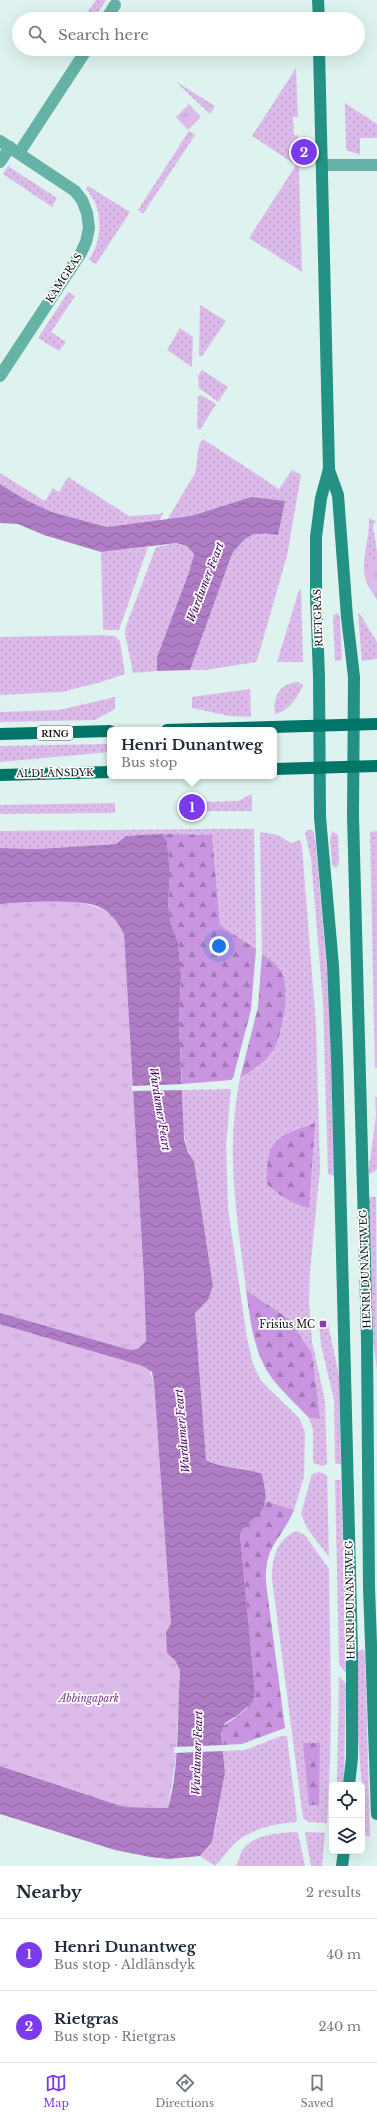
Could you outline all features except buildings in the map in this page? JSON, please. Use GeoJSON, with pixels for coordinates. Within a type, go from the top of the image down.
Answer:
{"type":"FeatureCollection","features":[{"type":"Feature","properties":{"kind":"main road"},"geometry":{"type":"LineString","coordinates":[[277,727],[377,724]]}},
{"type":"Feature","properties":{"kind":"main road","name":"RING"},"geometry":{"type":"LineString","coordinates":[[0,734],[107,731]]}},
{"type":"Feature","properties":{"kind":"main road"},"geometry":{"type":"LineString","coordinates":[[277,769],[377,766]]}},
{"type":"Feature","properties":{"kind":"main road","name":"ALDLÂNSDYK"},"geometry":{"type":"LineString","coordinates":[[0,774],[107,772]]}},
{"type":"Feature","properties":{"kind":"street"},"geometry":{"type":"LineString","coordinates":[[318,0],[319,12]]}},
{"type":"Feature","properties":{"kind":"street"},"geometry":{"type":"LineString","coordinates":[[110,12],[115,5]]}},
{"type":"Feature","properties":{"kind":"street"},"geometry":{"type":"LineString","coordinates":[[0,162],[9,147],[81,56]]}},
{"type":"Feature","properties":{"kind":"street","name":"RIETGRAS"},"geometry":{"type":"LineString","coordinates":[[319,56],[329,469],[338,501],[347,617],[354,676],[354,725]]}},
{"type":"Feature","properties":{"kind":"street","name":"KAMGRAS"},"geometry":{"type":"LineString","coordinates":[[0,376],[81,253],[89,228],[88,213],[82,200],[75,191],[9,147]]}},
{"type":"Feature","properties":{"kind":"street"},"geometry":{"type":"LineString","coordinates":[[322,164],[377,165]]}},
{"type":"Feature","properties":{"kind":"street","name":"RIETGRAS"},"geometry":{"type":"LineString","coordinates":[[319,767],[316,537],[322,498],[329,469]]}},
{"type":"Feature","properties":{"kind":"street","name":"HENRI DUNANTWEG"},"geometry":{"type":"LineString","coordinates":[[354,725],[353,766],[367,1339],[369,1587],[377,1814]]}},
{"type":"Feature","properties":{"kind":"street","name":"HENRI DUNANTWEG"},"geometry":{"type":"LineString","coordinates":[[319,767],[320,817],[333,958],[337,1057],[352,1645],[352,1758],[349,1782]]}},
{"type":"Feature","properties":{"kind":"street"},"geometry":{"type":"LineString","coordinates":[[342,1866],[344,1854]]}},
{"type":"Feature","properties":{"kind":"green space"},"geometry":{"type":"Polygon","coordinates":[[[96,0],[106,0],[98,12],[88,12],[96,0]]]}},
{"type":"Feature","properties":{"kind":"green space"},"geometry":{"type":"Polygon","coordinates":[[[296,68],[298,117],[293,117],[294,135],[298,135],[302,272],[249,238],[296,165],[252,136],[296,68]]]}},
{"type":"Feature","properties":{"kind":"green space"},"geometry":{"type":"Polygon","coordinates":[[[175,81],[215,106],[210,114],[175,81]]]}},
{"type":"Feature","properties":{"kind":"green space"},"geometry":{"type":"Polygon","coordinates":[[[345,103],[377,124],[377,138],[360,138],[360,155],[346,150],[345,103]]]}},
{"type":"Feature","properties":{"kind":"green space"},"geometry":{"type":"Polygon","coordinates":[[[189,104],[201,117],[188,130],[176,117],[189,104]]]}},
{"type":"Feature","properties":{"kind":"green space"},"geometry":{"type":"Polygon","coordinates":[[[189,131],[195,135],[143,214],[138,210],[189,131]]]}},
{"type":"Feature","properties":{"kind":"green space"},"geometry":{"type":"Polygon","coordinates":[[[8,166],[57,198],[52,207],[3,174],[8,166]]]}},
{"type":"Feature","properties":{"kind":"green space"},"geometry":{"type":"Polygon","coordinates":[[[88,186],[130,212],[96,264],[89,260],[94,251],[99,233],[99,214],[92,197],[86,189],[88,186]]]}},
{"type":"Feature","properties":{"kind":"green space"},"geometry":{"type":"Polygon","coordinates":[[[68,292],[75,296],[51,332],[66,342],[59,351],[38,338],[68,292]]]}},
{"type":"Feature","properties":{"kind":"green space"},"geometry":{"type":"Polygon","coordinates":[[[200,305],[226,321],[202,356],[199,356],[200,305]]]}},
{"type":"Feature","properties":{"kind":"green space"},"geometry":{"type":"Polygon","coordinates":[[[180,328],[193,337],[192,367],[167,350],[180,328]]]}},
{"type":"Feature","properties":{"kind":"green space"},"geometry":{"type":"Polygon","coordinates":[[[202,370],[228,387],[218,402],[199,388],[198,376],[202,370]]]}},
{"type":"Feature","properties":{"kind":"green space"},"geometry":{"type":"Polygon","coordinates":[[[201,395],[216,404],[200,430],[197,428],[198,397],[201,395]]]}},
{"type":"Feature","properties":{"kind":"green space"},"geometry":{"type":"Polygon","coordinates":[[[203,439],[279,489],[292,470],[301,475],[287,556],[256,662],[206,670],[190,670],[232,554],[244,538],[262,532],[251,497],[191,516],[167,520],[195,473],[199,446],[203,439]]]}},
{"type":"Feature","properties":{"kind":"green space"},"geometry":{"type":"Polygon","coordinates":[[[0,473],[45,501],[53,488],[59,492],[68,477],[129,516],[160,514],[164,511],[159,521],[107,527],[52,512],[26,500],[0,484],[0,473]]]}},
{"type":"Feature","properties":{"kind":"green space"},"geometry":{"type":"Polygon","coordinates":[[[369,518],[376,521],[373,525],[377,552],[377,600],[366,581],[364,573],[369,518]]]}},
{"type":"Feature","properties":{"kind":"green space"},"geometry":{"type":"Polygon","coordinates":[[[177,543],[187,546],[194,554],[189,572],[157,657],[157,671],[133,673],[125,634],[126,626],[156,547],[177,543]]]}},
{"type":"Feature","properties":{"kind":"green space"},"geometry":{"type":"Polygon","coordinates":[[[148,547],[119,630],[103,630],[101,552],[148,547]]]}},
{"type":"Feature","properties":{"kind":"green space"},"geometry":{"type":"Polygon","coordinates":[[[365,559],[377,562],[377,600],[366,581],[365,559]]]}},
{"type":"Feature","properties":{"kind":"green space"},"geometry":{"type":"Polygon","coordinates":[[[299,590],[301,590],[303,662],[277,662],[299,590]]]}},
{"type":"Feature","properties":{"kind":"green space"},"geometry":{"type":"Polygon","coordinates":[[[337,613],[340,616],[342,660],[335,661],[333,616],[337,613]]]}},
{"type":"Feature","properties":{"kind":"green space"},"geometry":{"type":"Polygon","coordinates":[[[358,614],[360,614],[377,642],[377,659],[362,661],[358,614]]]}},
{"type":"Feature","properties":{"kind":"green space"},"geometry":{"type":"Polygon","coordinates":[[[115,636],[120,641],[125,674],[62,692],[0,695],[0,637],[115,636]]]}},
{"type":"Feature","properties":{"kind":"green space"},"geometry":{"type":"Polygon","coordinates":[[[298,682],[303,685],[296,699],[285,710],[275,714],[275,702],[279,692],[286,685],[298,682]]]}},
{"type":"Feature","properties":{"kind":"green space"},"geometry":{"type":"Polygon","coordinates":[[[250,689],[251,717],[230,716],[192,708],[192,697],[250,689]]]}},
{"type":"Feature","properties":{"kind":"green space"},"geometry":{"type":"Polygon","coordinates":[[[115,697],[115,709],[95,720],[0,722],[0,712],[59,710],[115,697]]]}},
{"type":"Feature","properties":{"kind":"green space"},"geometry":{"type":"Polygon","coordinates":[[[107,744],[107,752],[0,762],[0,746],[107,744]]]}},
{"type":"Feature","properties":{"kind":"green space"},"geometry":{"type":"Polygon","coordinates":[[[252,794],[252,811],[201,811],[201,802],[238,801],[252,794]]]}},
{"type":"Feature","properties":{"kind":"green space"},"geometry":{"type":"Polygon","coordinates":[[[115,803],[115,813],[0,814],[0,805],[115,803]]]}},
{"type":"Feature","properties":{"kind":"green space"},"geometry":{"type":"Polygon","coordinates":[[[254,829],[256,949],[220,925],[212,835],[126,836],[117,844],[37,849],[0,848],[0,831],[254,829]]]}},
{"type":"Feature","properties":{"kind":"green space"},"geometry":{"type":"Polygon","coordinates":[[[307,830],[313,830],[316,845],[329,996],[335,1176],[328,1174],[323,1003],[311,858],[305,833],[307,830]]]}},
{"type":"Feature","properties":{"kind":"green space"},"geometry":{"type":"Polygon","coordinates":[[[332,831],[338,835],[339,863],[336,868],[332,866],[330,839],[332,831]]]}},
{"type":"Feature","properties":{"kind":"green space"},"geometry":{"type":"Polygon","coordinates":[[[377,831],[377,1068],[375,1068],[370,832],[377,831]]]}},
{"type":"Feature","properties":{"kind":"green space"},"geometry":{"type":"Polygon","coordinates":[[[260,832],[278,835],[291,843],[300,840],[302,847],[316,1024],[320,1169],[310,1272],[309,1302],[312,1341],[325,1401],[327,1464],[323,1466],[313,1463],[313,1430],[309,1418],[319,1419],[289,1319],[246,1290],[236,1210],[233,1132],[240,1078],[258,1067],[281,1030],[285,986],[280,968],[262,954],[260,832]]]}},
{"type":"Feature","properties":{"kind":"green space"},"geometry":{"type":"Polygon","coordinates":[[[162,834],[212,835],[220,925],[256,949],[251,1010],[233,1078],[231,1080],[182,1084],[179,1023],[181,976],[178,942],[171,924],[168,903],[170,873],[167,841],[162,834]]]}},
{"type":"Feature","properties":{"kind":"green space","name":"Abbingapark"},"geometry":{"type":"Polygon","coordinates":[[[57,901],[83,903],[94,906],[105,911],[116,919],[124,934],[144,1280],[146,1342],[149,1369],[154,1382],[171,1624],[166,1632],[180,1670],[176,1756],[168,1808],[124,1807],[0,1766],[0,904],[57,901]]]}},
{"type":"Feature","properties":{"kind":"green space"},"geometry":{"type":"Polygon","coordinates":[[[262,954],[279,968],[283,975],[285,985],[285,1009],[283,1021],[277,1042],[270,1055],[258,1066],[240,1078],[258,1007],[262,954]]]}},
{"type":"Feature","properties":{"kind":"green space"},"geometry":{"type":"Polygon","coordinates":[[[231,1089],[226,1145],[228,1208],[247,1338],[253,1364],[261,1381],[300,1419],[305,1433],[304,1477],[294,1510],[266,1501],[262,1486],[257,1477],[251,1472],[244,1469],[227,1467],[206,1460],[195,1313],[208,1300],[213,1286],[194,1161],[184,1136],[182,1090],[231,1089]]]}},
{"type":"Feature","properties":{"kind":"green space"},"geometry":{"type":"Polygon","coordinates":[[[375,1097],[377,1097],[377,1169],[368,1175],[376,1115],[375,1097]]]}},
{"type":"Feature","properties":{"kind":"green space"},"geometry":{"type":"Polygon","coordinates":[[[315,1123],[309,1208],[286,1199],[267,1184],[267,1169],[271,1149],[275,1142],[281,1137],[315,1123]]]}},
{"type":"Feature","properties":{"kind":"green space"},"geometry":{"type":"Polygon","coordinates":[[[368,1197],[376,1197],[377,1370],[371,1327],[368,1197]]]}},
{"type":"Feature","properties":{"kind":"green space"},"geometry":{"type":"Polygon","coordinates":[[[246,1290],[289,1319],[312,1354],[320,1419],[309,1418],[269,1374],[259,1354],[256,1344],[246,1290]]]}},
{"type":"Feature","properties":{"kind":"green space"},"geometry":{"type":"Polygon","coordinates":[[[319,1324],[328,1324],[339,1375],[341,1464],[336,1464],[335,1462],[334,1400],[321,1345],[319,1324]]]}},
{"type":"Feature","properties":{"kind":"green space"},"geometry":{"type":"Polygon","coordinates":[[[319,1472],[327,1475],[329,1557],[308,1530],[301,1514],[311,1477],[313,1474],[319,1472]]]}},
{"type":"Feature","properties":{"kind":"green space"},"geometry":{"type":"Polygon","coordinates":[[[335,1480],[341,1480],[346,1673],[339,1665],[335,1480]]]}},
{"type":"Feature","properties":{"kind":"green space"},"geometry":{"type":"Polygon","coordinates":[[[266,1501],[294,1510],[274,1544],[266,1570],[266,1583],[285,1728],[242,1744],[222,1745],[222,1729],[250,1705],[253,1701],[255,1692],[240,1534],[245,1525],[261,1510],[266,1501]]]}},
{"type":"Feature","properties":{"kind":"green space"},"geometry":{"type":"Polygon","coordinates":[[[296,1531],[305,1535],[329,1569],[331,1702],[327,1823],[308,1822],[303,1818],[272,1579],[274,1557],[284,1539],[296,1531]],[[303,1743],[318,1805],[320,1743],[303,1743]]]}},
{"type":"Feature","properties":{"kind":"green space"},"geometry":{"type":"Polygon","coordinates":[[[363,1649],[365,1653],[369,1837],[365,1835],[365,1782],[362,1782],[358,1740],[358,1652],[363,1649]]]}},
{"type":"Feature","properties":{"kind":"green space"},"geometry":{"type":"Polygon","coordinates":[[[339,1676],[346,1684],[344,1782],[337,1782],[339,1676]]]}},
{"type":"Feature","properties":{"kind":"green space"},"geometry":{"type":"Polygon","coordinates":[[[281,1736],[287,1736],[297,1819],[296,1822],[279,1824],[255,1831],[234,1844],[215,1866],[200,1856],[212,1842],[217,1819],[225,1773],[222,1751],[245,1750],[281,1736]]]}},
{"type":"Feature","properties":{"kind":"green space"},"geometry":{"type":"Polygon","coordinates":[[[303,1743],[320,1743],[319,1805],[309,1805],[303,1743]]]}},
{"type":"Feature","properties":{"kind":"green space"},"geometry":{"type":"Polygon","coordinates":[[[298,1833],[305,1866],[236,1866],[243,1850],[249,1843],[268,1835],[298,1833]]]}},
{"type":"Feature","properties":{"kind":"green space"},"geometry":{"type":"Polygon","coordinates":[[[305,1833],[325,1833],[322,1866],[311,1866],[305,1833]]]}},
{"type":"Feature","properties":{"kind":"water","name":"Wurdumer Feart"},"geometry":{"type":"Polygon","coordinates":[[[0,484],[26,500],[52,512],[107,527],[191,516],[251,497],[285,501],[278,535],[262,533],[251,536],[242,542],[232,554],[190,670],[157,671],[157,657],[189,572],[194,554],[187,546],[177,543],[101,552],[44,535],[18,524],[0,523],[0,484]]]}},
{"type":"Feature","properties":{"kind":"water","name":"Wurdumer Feart"},"geometry":{"type":"Polygon","coordinates":[[[162,834],[167,841],[170,873],[168,903],[171,924],[178,942],[181,975],[179,1023],[184,1139],[188,1152],[194,1161],[213,1286],[208,1300],[195,1313],[206,1460],[219,1465],[262,1474],[266,1495],[264,1507],[240,1534],[255,1692],[253,1702],[238,1715],[225,1723],[221,1734],[225,1773],[212,1842],[200,1856],[169,1859],[115,1850],[0,1814],[0,1766],[124,1807],[168,1808],[175,1775],[180,1670],[175,1660],[167,1653],[166,1632],[171,1624],[154,1382],[152,1372],[143,1366],[0,1324],[0,1313],[130,1350],[138,1349],[146,1341],[144,1280],[124,934],[113,917],[97,906],[76,902],[0,904],[0,848],[37,849],[116,844],[126,836],[162,834]]]}},
{"type":"Feature","properties":{"kind":"pier"},"geometry":{"type":"Polygon","coordinates":[[[184,1084],[184,1090],[132,1091],[132,1086],[184,1084]]]}},
{"type":"Feature","properties":{"kind":"pier"},"geometry":{"type":"Polygon","coordinates":[[[224,1745],[224,1751],[174,1753],[174,1747],[224,1745]]]}},
{"type":"Feature","properties":{"kind":"place","name":"Rietgras"},"geometry":{"type":"Point","coordinates":[304,152]}},
{"type":"Feature","properties":{"kind":"place","name":"Henri Dunantweg"},"geometry":{"type":"Point","coordinates":[192,807]}},
{"type":"Feature","properties":{"kind":"place","name":"Frisius MC"},"geometry":{"type":"Point","coordinates":[323,1324]}}]}
